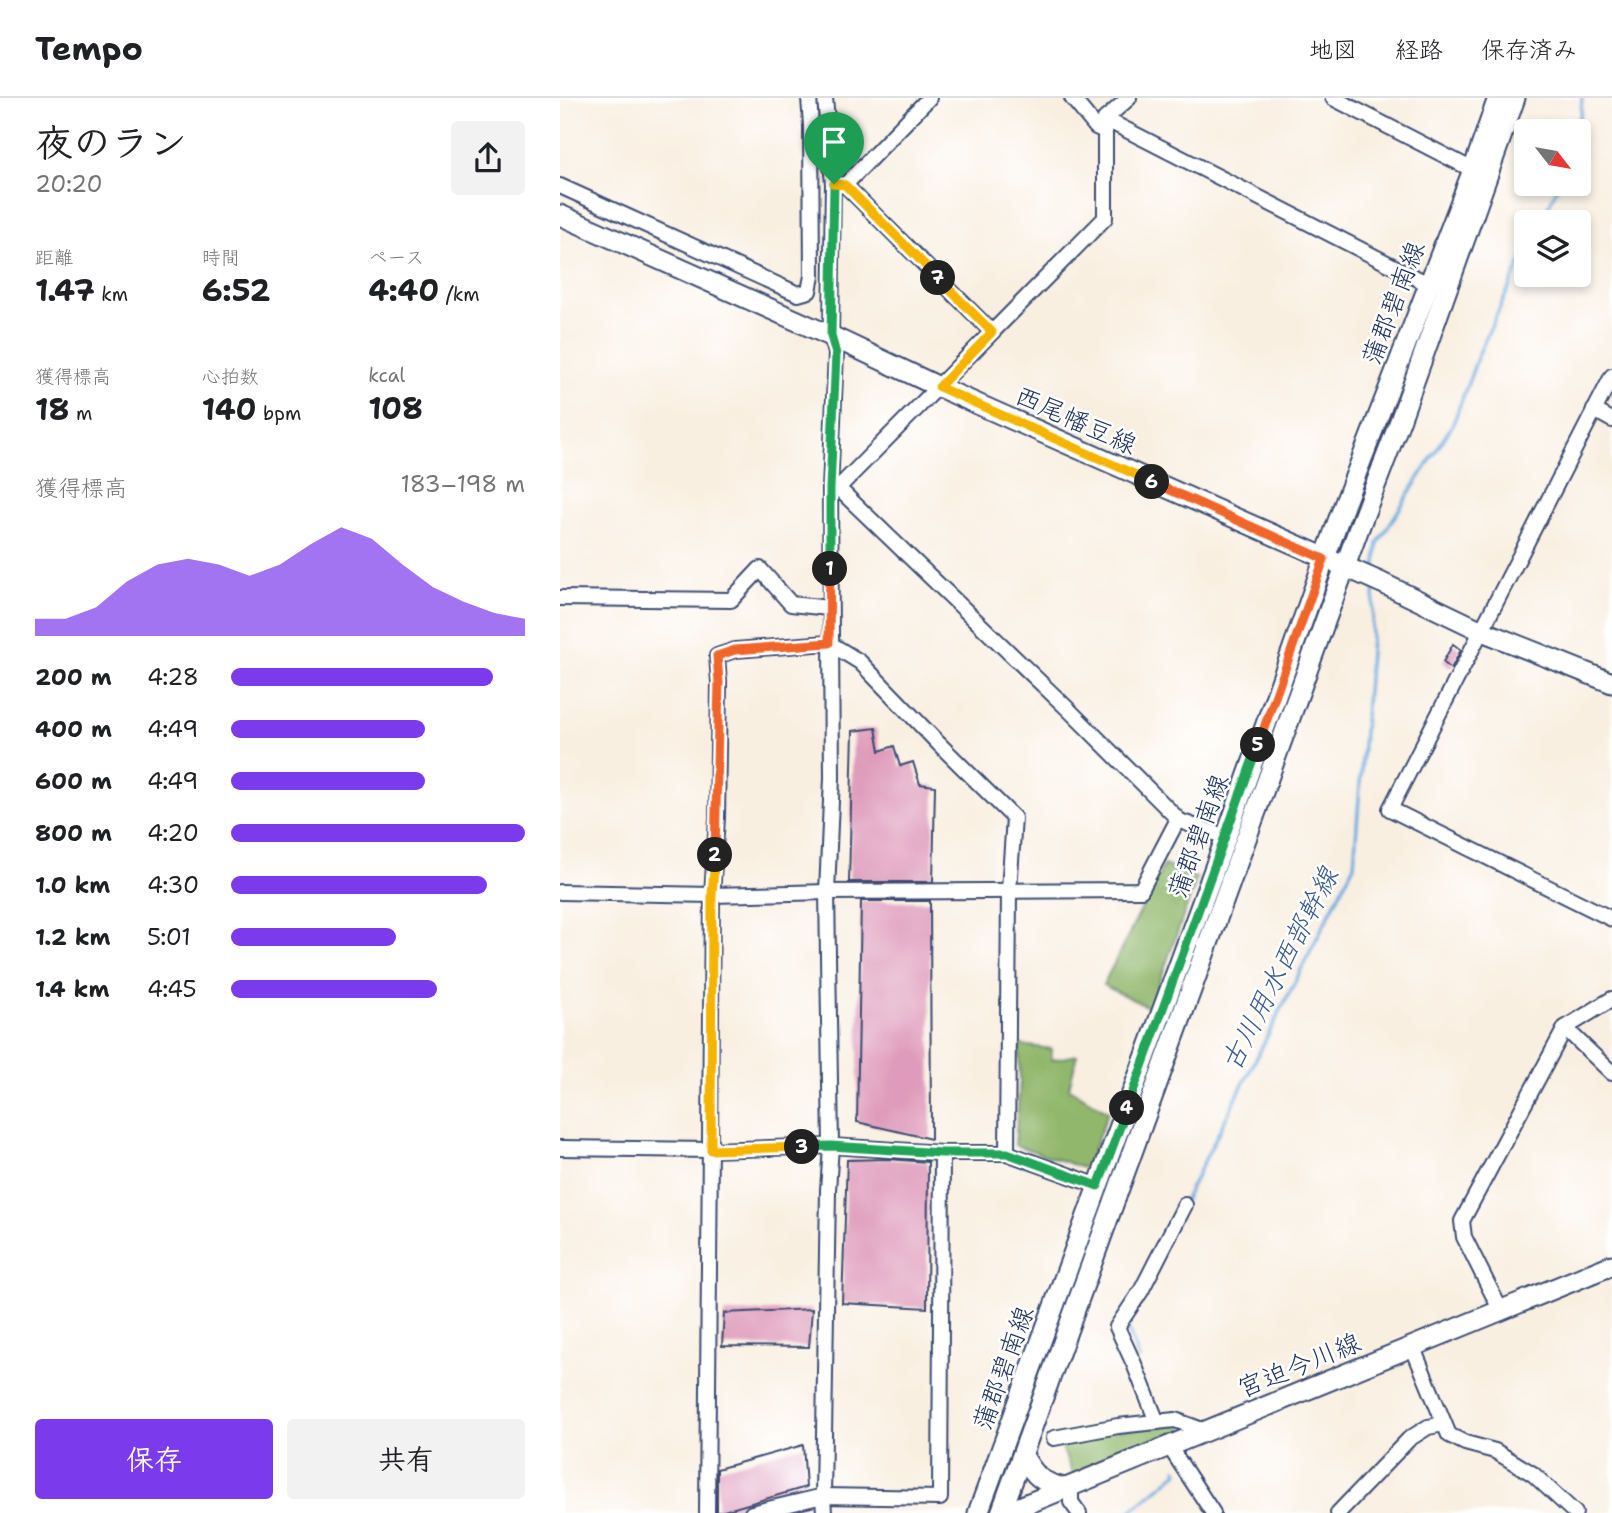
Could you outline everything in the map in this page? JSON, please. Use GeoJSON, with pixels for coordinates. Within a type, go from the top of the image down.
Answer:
{"type":"FeatureCollection","features":[{"type":"Feature","properties":{"kind":"main road","name":"蒲郡碧南線"},"geometry":{"type":"LineString","coordinates":[[978,1513],[1226,837],[1324,559],[1498,98]]}},
{"type":"Feature","properties":{"kind":"main road","name":"蒲郡碧南線"},"geometry":{"type":"LineString","coordinates":[[1003,1513],[1351,570],[1400,421],[1515,98]]}},
{"type":"Feature","properties":{"kind":"main road","name":"西尾幡豆線"},"geometry":{"type":"LineString","coordinates":[[560,215],[939,387],[1382,583],[1482,631],[1612,683]]}},
{"type":"Feature","properties":{"kind":"main road","name":"宮迫今川線"},"geometry":{"type":"LineString","coordinates":[[1003,1513],[1612,1265]]}},
{"type":"Feature","properties":{"kind":"main road"},"geometry":{"type":"LineString","coordinates":[[1023,1456],[1035,1475],[1046,1483],[1067,1487]]}},
{"type":"Feature","properties":{"kind":"street"},"geometry":{"type":"LineString","coordinates":[[560,186],[798,294],[809,291],[812,276],[811,125],[808,98]]}},
{"type":"Feature","properties":{"kind":"street"},"geometry":{"type":"LineString","coordinates":[[824,1513],[822,1496],[831,1146],[827,892],[832,778],[829,608],[836,354],[831,336],[839,184],[825,98]]}},
{"type":"Feature","properties":{"kind":"street"},"geometry":{"type":"LineString","coordinates":[[839,184],[929,98]]}},
{"type":"Feature","properties":{"kind":"street"},"geometry":{"type":"LineString","coordinates":[[1072,98],[1096,127],[1105,125],[1129,98]]}},
{"type":"Feature","properties":{"kind":"street"},"geometry":{"type":"LineString","coordinates":[[1333,98],[1473,170]]}},
{"type":"Feature","properties":{"kind":"street"},"geometry":{"type":"LineString","coordinates":[[1105,125],[1428,284]]}},
{"type":"Feature","properties":{"kind":"street"},"geometry":{"type":"LineString","coordinates":[[834,489],[939,387],[1105,218],[1105,125]]}},
{"type":"Feature","properties":{"kind":"street"},"geometry":{"type":"LineString","coordinates":[[839,184],[992,332]]}},
{"type":"Feature","properties":{"kind":"street"},"geometry":{"type":"LineString","coordinates":[[1612,376],[1390,809],[1612,919]]}},
{"type":"Feature","properties":{"kind":"street"},"geometry":{"type":"LineString","coordinates":[[1594,410],[1612,420]]}},
{"type":"Feature","properties":{"kind":"street"},"geometry":{"type":"LineString","coordinates":[[560,892],[712,895],[1141,890],[1178,818],[1060,701],[834,489]]}},
{"type":"Feature","properties":{"kind":"street"},"geometry":{"type":"LineString","coordinates":[[560,598],[731,600],[760,569],[792,604],[829,608]]}},
{"type":"Feature","properties":{"kind":"street"},"geometry":{"type":"LineString","coordinates":[[707,1513],[712,895],[717,818],[719,682],[717,656],[735,650],[829,643],[860,662],[1014,818],[1009,890],[1007,1153]]}},
{"type":"Feature","properties":{"kind":"street"},"geometry":{"type":"LineString","coordinates":[[1177,820],[1226,837]]}},
{"type":"Feature","properties":{"kind":"street"},"geometry":{"type":"LineString","coordinates":[[1501,1311],[1464,1237],[1462,1221],[1565,1028],[1612,999]]}},
{"type":"Feature","properties":{"kind":"street"},"geometry":{"type":"LineString","coordinates":[[1565,1028],[1612,1073]]}},
{"type":"Feature","properties":{"kind":"street"},"geometry":{"type":"LineString","coordinates":[[560,1149],[711,1150],[831,1146],[942,1153],[1007,1153],[1098,1186]]}},
{"type":"Feature","properties":{"kind":"street"},"geometry":{"type":"LineString","coordinates":[[752,1513],[822,1496],[940,1498],[942,1153]]}},
{"type":"Feature","properties":{"kind":"street"},"geometry":{"type":"LineString","coordinates":[[1157,1422],[1117,1327],[1141,1291],[1185,1205]]}},
{"type":"Feature","properties":{"kind":"street"},"geometry":{"type":"LineString","coordinates":[[1413,1348],[1449,1435],[1465,1443],[1495,1451],[1534,1474],[1575,1513]]}},
{"type":"Feature","properties":{"kind":"street"},"geometry":{"type":"LineString","coordinates":[[1054,1438],[1118,1426],[1175,1420],[1205,1431]]}},
{"type":"Feature","properties":{"kind":"street"},"geometry":{"type":"LineString","coordinates":[[1338,1513],[1409,1439],[1428,1427],[1444,1424]]}},
{"type":"Feature","properties":{"kind":"street"},"geometry":{"type":"LineString","coordinates":[[1169,1446],[1213,1513]]}},
{"type":"Feature","properties":{"kind":"street"},"geometry":{"type":"LineString","coordinates":[[1067,1487],[1071,1502],[1080,1513]]}},
{"type":"Feature","properties":{"kind":"green space"},"geometry":{"type":"Polygon","coordinates":[[[1164,865],[1197,878],[1150,1008],[1103,985],[1164,865]]]}},
{"type":"Feature","properties":{"kind":"green space"},"geometry":{"type":"Polygon","coordinates":[[[1019,1045],[1052,1049],[1051,1060],[1077,1055],[1069,1088],[1108,1112],[1086,1169],[1015,1145],[1020,1082],[1019,1045]]]}},
{"type":"Feature","properties":{"kind":"green space"},"geometry":{"type":"Polygon","coordinates":[[[1181,1424],[1183,1431],[1178,1435],[1073,1475],[1060,1443],[1105,1431],[1181,1424]]]}},
{"type":"Feature","properties":{"kind":"building"},"geometry":{"type":"Polygon","coordinates":[[[1453,644],[1461,650],[1451,669],[1443,662],[1453,644]]]}},
{"type":"Feature","properties":{"kind":"building"},"geometry":{"type":"Polygon","coordinates":[[[876,728],[880,751],[894,746],[900,766],[913,762],[920,784],[935,786],[933,882],[849,882],[853,731],[876,728]]]}},
{"type":"Feature","properties":{"kind":"building"},"geometry":{"type":"Polygon","coordinates":[[[861,901],[930,901],[931,1139],[857,1122],[861,901]]]}},
{"type":"Feature","properties":{"kind":"building"},"geometry":{"type":"Polygon","coordinates":[[[847,1160],[928,1162],[927,1308],[842,1303],[847,1160]]]}},
{"type":"Feature","properties":{"kind":"building"},"geometry":{"type":"Polygon","coordinates":[[[812,1309],[809,1347],[722,1346],[724,1313],[812,1309]]]}},
{"type":"Feature","properties":{"kind":"building"},"geometry":{"type":"Polygon","coordinates":[[[803,1445],[806,1487],[717,1513],[717,1469],[803,1445]]]}},
{"type":"Feature","properties":{"kind":"waterway","name":"古川用水西部幹線"},"geometry":{"type":"LineString","coordinates":[[1579,119],[1582,98]]}},
{"type":"Feature","properties":{"kind":"waterway","name":"古川用水西部幹線"},"geometry":{"type":"LineString","coordinates":[[1547,210],[1553,196]]}},
{"type":"Feature","properties":{"kind":"waterway","name":"古川用水西部幹線"},"geometry":{"type":"LineString","coordinates":[[1375,574],[1378,543],[1453,424],[1479,353],[1514,277]]}},
{"type":"Feature","properties":{"kind":"waterway","name":"古川用水西部幹線"},"geometry":{"type":"LineString","coordinates":[[1184,1201],[1354,865],[1375,585]]}},
{"type":"Feature","properties":{"kind":"waterway","name":"古川用水西部幹線"},"geometry":{"type":"LineString","coordinates":[[1126,1323],[1139,1359]]}},
{"type":"Feature","properties":{"kind":"waterway","name":"古川用水西部幹線"},"geometry":{"type":"LineString","coordinates":[[1129,1513],[1178,1472],[1177,1469]]}},
{"type":"Feature","properties":{"kind":"route"},"geometry":{"type":"LineString","coordinates":[[834,184],[845,185],[992,332],[939,387],[1324,559],[1098,1186],[1007,1153],[942,1153],[831,1146],[711,1150],[712,895],[717,818],[719,682],[717,656],[735,650],[829,643],[830,489],[836,354],[831,336],[834,184]]}}]}
